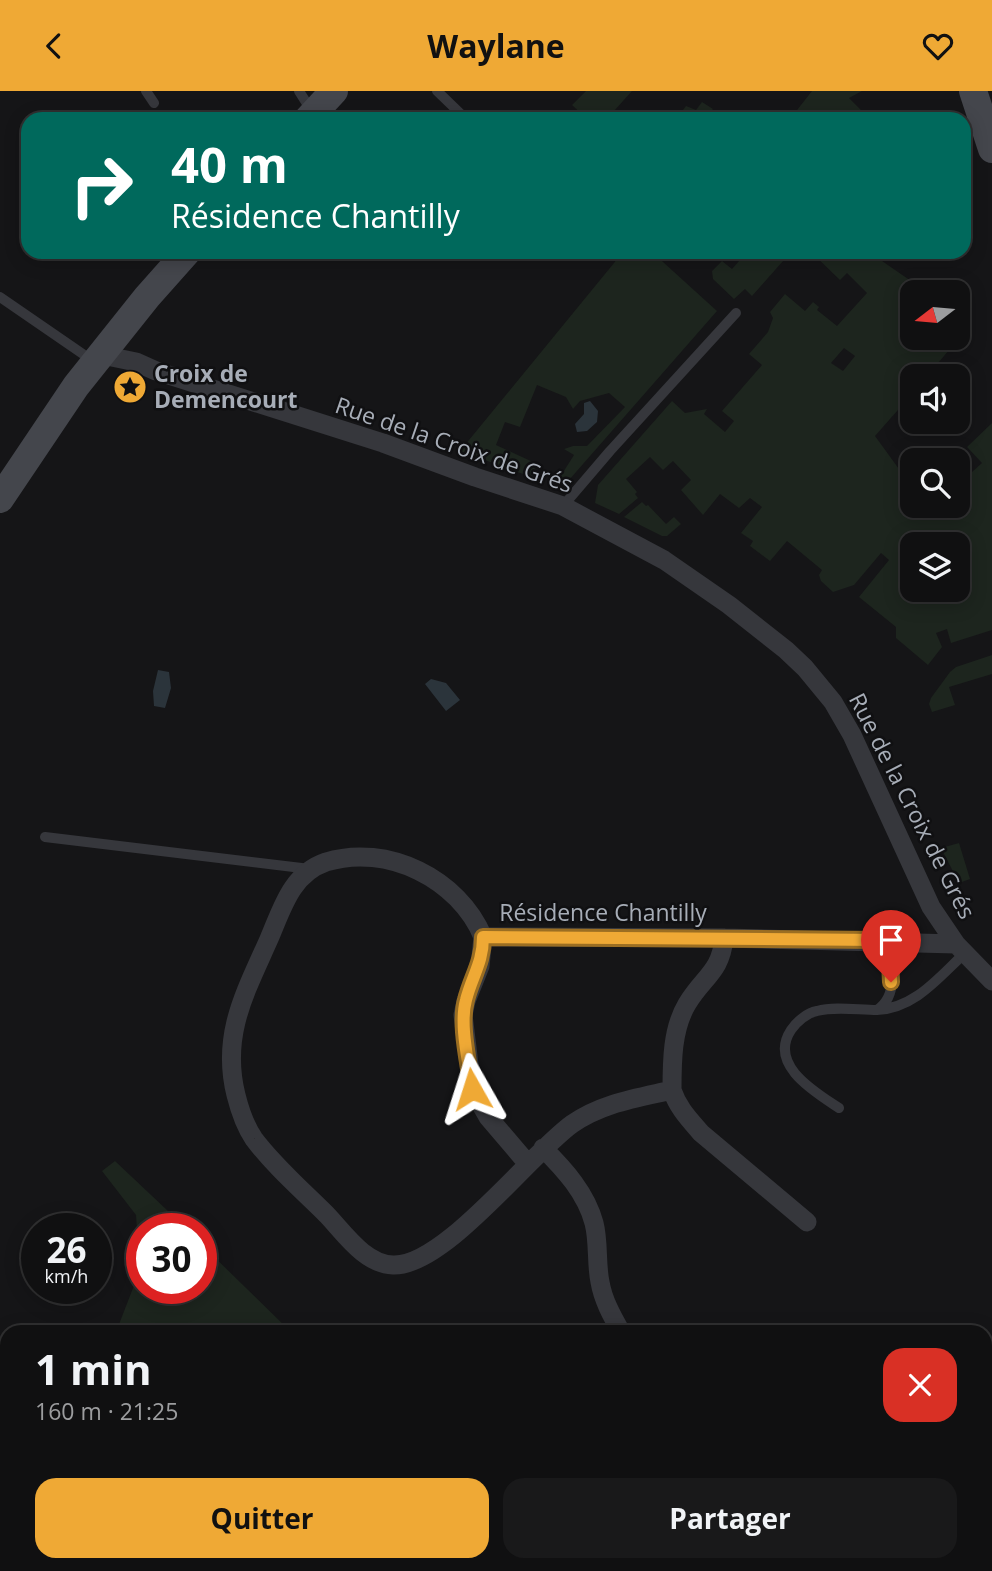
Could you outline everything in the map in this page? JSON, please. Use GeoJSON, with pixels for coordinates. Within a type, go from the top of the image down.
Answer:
{"type":"FeatureCollection","features":[{"type":"Feature","properties":{"kind":"main road"},"geometry":{"type":"LineString","coordinates":[[307,108],[334,91]]}},
{"type":"Feature","properties":{"kind":"main road"},"geometry":{"type":"LineString","coordinates":[[973,91],[992,149]]}},
{"type":"Feature","properties":{"kind":"main road"},"geometry":{"type":"LineString","coordinates":[[0,499],[68,397],[147,297],[181,259]]}},
{"type":"Feature","properties":{"kind":"street","name":"Rue de la Croix de Grés"},"geometry":{"type":"LineString","coordinates":[[99,359],[136,362],[383,443],[563,506],[674,566],[747,619],[805,668],[843,718],[931,907],[961,948],[992,981]]}},
{"type":"Feature","properties":{"kind":"street","name":"Résidence Chantilly"},"geometry":{"type":"LineString","coordinates":[[310,869],[340,859],[359,858],[413,868],[458,896],[470,910],[483,937],[480,966],[466,1001],[464,1015],[472,1089],[488,1117],[528,1164]]}},
{"type":"Feature","properties":{"kind":"street"},"geometry":{"type":"LineString","coordinates":[[310,869],[291,888],[234,1022],[231,1071],[240,1108],[254,1138],[366,1255],[389,1265],[414,1261],[442,1245],[543,1148],[573,1123],[602,1107],[672,1090],[676,1102],[701,1133],[807,1222]]}},
{"type":"Feature","properties":{"kind":"street","name":"Résidence Chantilly"},"geometry":{"type":"LineString","coordinates":[[483,937],[880,940],[961,948]]}},
{"type":"Feature","properties":{"kind":"street","name":"Résidence Chantilly"},"geometry":{"type":"LineString","coordinates":[[672,1090],[675,1045],[681,1017],[687,1004],[719,962],[723,938]]}},
{"type":"Feature","properties":{"kind":"street"},"geometry":{"type":"LineString","coordinates":[[543,1148],[570,1177],[589,1209],[597,1240],[599,1282],[617,1325]]}},
{"type":"Feature","properties":{"kind":"lane"},"geometry":{"type":"LineString","coordinates":[[146,91],[154,103]]}},
{"type":"Feature","properties":{"kind":"lane"},"geometry":{"type":"LineString","coordinates":[[437,91],[459,112]]}},
{"type":"Feature","properties":{"kind":"lane"},"geometry":{"type":"LineString","coordinates":[[0,297],[99,359]]}},
{"type":"Feature","properties":{"kind":"lane"},"geometry":{"type":"LineString","coordinates":[[563,506],[736,313]]}},
{"type":"Feature","properties":{"kind":"lane"},"geometry":{"type":"LineString","coordinates":[[46,837],[310,869]]}},
{"type":"Feature","properties":{"kind":"lane"},"geometry":{"type":"LineString","coordinates":[[877,1010],[887,1000],[891,982],[890,961],[880,940]]}},
{"type":"Feature","properties":{"kind":"lane"},"geometry":{"type":"LineString","coordinates":[[839,1108],[812,1090],[793,1071],[785,1049],[789,1032],[797,1022],[817,1011],[897,1007],[918,996],[961,948]]}},
{"type":"Feature","properties":{"kind":"shaded area"},"geometry":{"type":"Polygon","coordinates":[[[586,91],[632,91],[615,112],[580,112],[572,105],[586,91]]]}},
{"type":"Feature","properties":{"kind":"shaded area"},"geometry":{"type":"Polygon","coordinates":[[[812,91],[862,91],[849,98],[863,112],[796,112],[812,91]]]}},
{"type":"Feature","properties":{"kind":"shaded area"},"geometry":{"type":"Polygon","coordinates":[[[702,102],[713,109],[711,112],[681,112],[686,106],[696,110],[702,102]]]}},
{"type":"Feature","properties":{"kind":"shaded area"},"geometry":{"type":"Polygon","coordinates":[[[617,259],[660,259],[717,311],[562,488],[555,485],[574,455],[564,449],[587,446],[625,407],[609,393],[580,401],[573,409],[566,397],[537,385],[520,427],[505,422],[496,445],[533,462],[536,473],[534,478],[460,451],[617,259]]]}},
{"type":"Feature","properties":{"kind":"shaded area"},"geometry":{"type":"Polygon","coordinates":[[[741,259],[785,259],[752,296],[745,289],[734,299],[713,279],[712,271],[722,261],[732,269],[741,259]]]}},
{"type":"Feature","properties":{"kind":"shaded area"},"geometry":{"type":"Polygon","coordinates":[[[818,259],[879,259],[910,280],[900,280],[900,350],[949,350],[937,364],[900,364],[900,408],[875,436],[900,470],[900,518],[970,518],[970,470],[972,472],[982,463],[967,447],[992,423],[992,630],[951,643],[947,629],[936,633],[942,647],[928,665],[896,638],[896,627],[859,597],[889,560],[881,553],[854,585],[833,592],[821,581],[819,575],[822,570],[787,541],[770,561],[750,546],[753,541],[741,533],[762,507],[750,498],[739,508],[720,494],[703,515],[681,490],[691,480],[673,461],[663,470],[650,457],[626,479],[637,492],[635,494],[638,498],[619,514],[595,503],[598,485],[672,401],[685,413],[707,409],[704,414],[725,432],[734,421],[722,411],[762,365],[749,354],[768,332],[773,318],[770,312],[785,294],[805,311],[813,302],[819,307],[817,310],[837,326],[867,293],[847,273],[840,280],[818,259]],[[844,348],[831,363],[843,371],[855,356],[844,348]]]}},
{"type":"Feature","properties":{"kind":"shaded area"},"geometry":{"type":"Polygon","coordinates":[[[590,401],[598,411],[597,422],[587,431],[577,432],[575,424],[584,414],[584,403],[590,401]]]}},
{"type":"Feature","properties":{"kind":"shaded area"},"geometry":{"type":"Polygon","coordinates":[[[642,502],[666,524],[674,517],[681,524],[667,536],[662,536],[624,517],[642,502]]]}},
{"type":"Feature","properties":{"kind":"shaded area"},"geometry":{"type":"Polygon","coordinates":[[[992,655],[992,674],[949,687],[955,705],[932,712],[929,704],[931,698],[950,672],[956,667],[992,655]]]}},
{"type":"Feature","properties":{"kind":"shaded area"},"geometry":{"type":"Polygon","coordinates":[[[158,670],[169,672],[171,688],[165,708],[154,706],[153,691],[158,670]]]}},
{"type":"Feature","properties":{"kind":"shaded area"},"geometry":{"type":"Polygon","coordinates":[[[431,679],[446,683],[460,700],[446,711],[425,684],[431,679]]]}},
{"type":"Feature","properties":{"kind":"shaded area"},"geometry":{"type":"Polygon","coordinates":[[[959,843],[970,879],[959,883],[941,848],[959,843]]]}},
{"type":"Feature","properties":{"kind":"shaded area"},"geometry":{"type":"Polygon","coordinates":[[[115,1161],[170,1213],[134,1213],[102,1171],[115,1161]]]}},
{"type":"Feature","properties":{"kind":"shaded area"},"geometry":{"type":"Polygon","coordinates":[[[217,1260],[284,1325],[119,1325],[127,1304],[217,1304],[217,1260]]]}},
{"type":"Feature","properties":{"kind":"place","name":"Croix de Demencourt"},"geometry":{"type":"Point","coordinates":[130,387]}},
{"type":"Feature","properties":{"kind":"route"},"geometry":{"type":"LineString","coordinates":[[472,1089],[464,1015],[466,1001],[480,966],[483,937],[880,940],[890,961],[891,982]]}}]}
